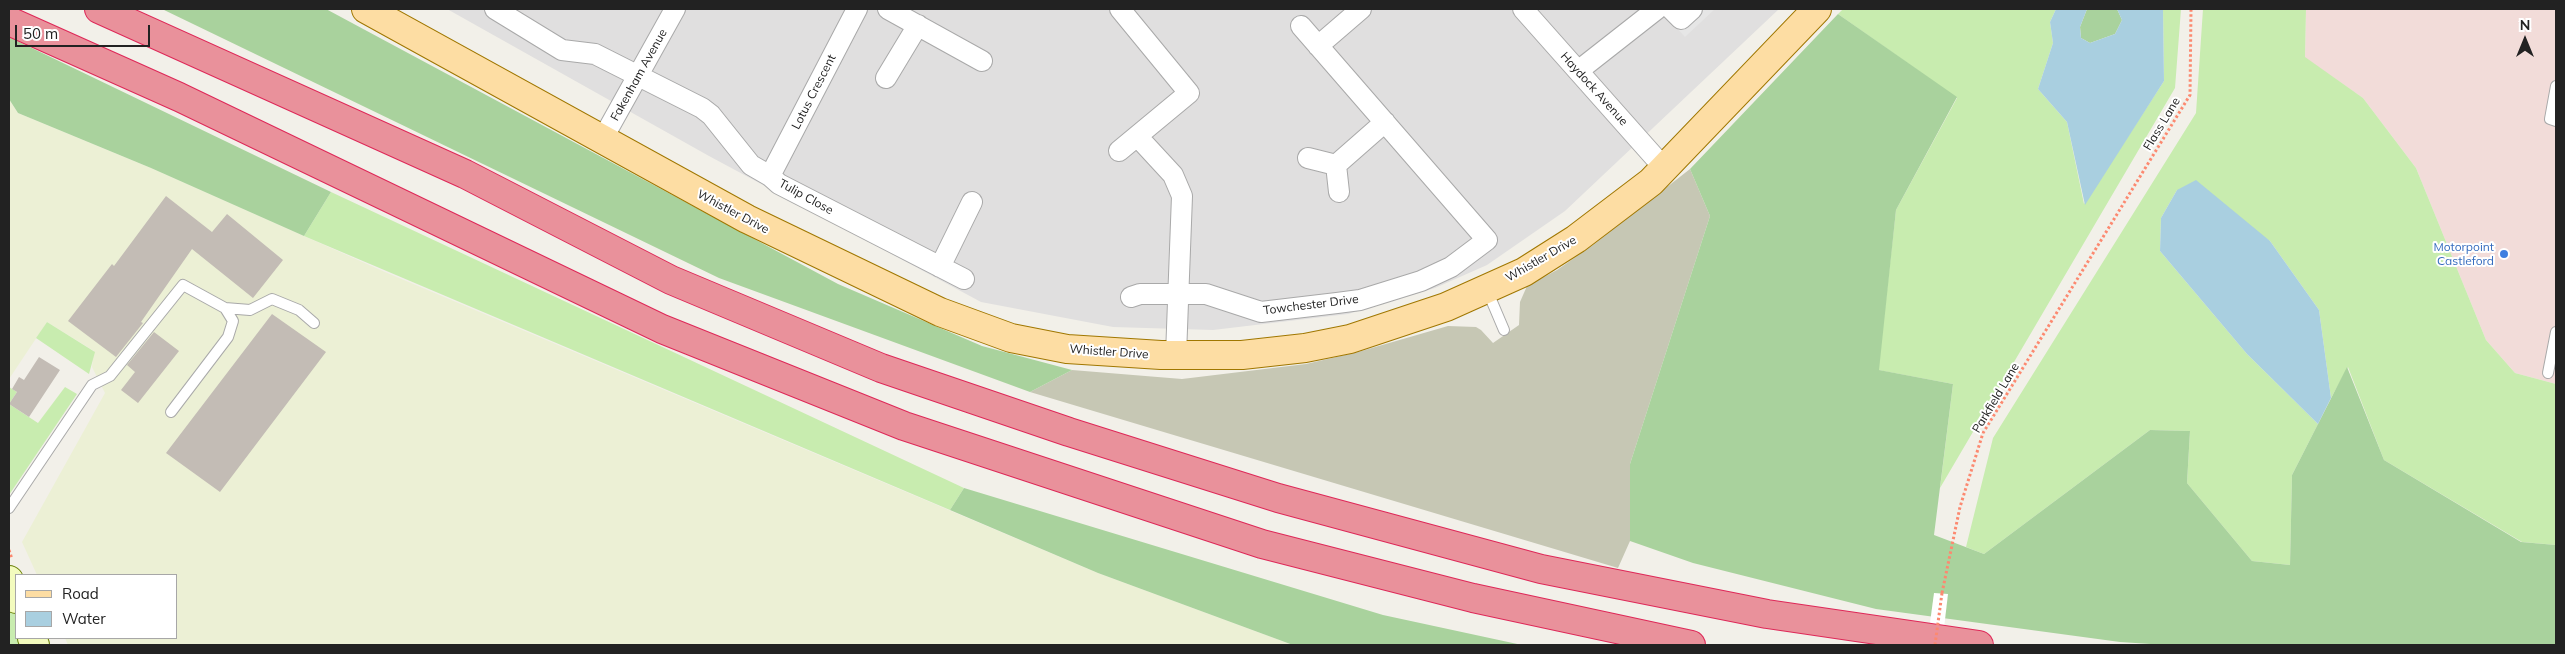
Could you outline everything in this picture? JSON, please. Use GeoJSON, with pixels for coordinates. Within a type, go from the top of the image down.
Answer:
{"type":"FeatureCollection","features":[{"type":"Feature","properties":{"kind":"highway"},"geometry":{"type":"LineString","coordinates":[[99,9],[465,174],[671,280],[900,375],[1069,432],[1278,498],[1541,569],[1767,614],[1979,645]]}},
{"type":"Feature","properties":{"kind":"highway"},"geometry":{"type":"LineString","coordinates":[[9,21],[179,98],[662,329],[904,426],[1262,544],[1473,598],[1691,645]]}},
{"type":"Feature","properties":{"kind":"main road","name":"Whistler Drive"},"geometry":{"type":"LineString","coordinates":[[366,9],[746,219],[940,312],[1011,338],[1066,348],[1176,356],[1242,356],[1305,348],[1350,339],[1402,323],[1524,272],[1576,239],[1665,169],[1817,9]]}},
{"type":"Feature","properties":{"kind":"main road"},"geometry":{"type":"LineString","coordinates":[[9,580],[15,596]]}},
{"type":"Feature","properties":{"kind":"street","name":"Tulip Close"},"geometry":{"type":"LineString","coordinates":[[495,9],[562,50],[595,54],[639,75],[711,115],[751,165],[770,176],[779,184],[964,279]]}},
{"type":"Feature","properties":{"kind":"street","name":"Fakenham Avenue"},"geometry":{"type":"LineString","coordinates":[[602,140],[675,9]]}},
{"type":"Feature","properties":{"kind":"street","name":"Lotus Crescent"},"geometry":{"type":"LineString","coordinates":[[770,176],[857,9]]}},
{"type":"Feature","properties":{"kind":"street"},"geometry":{"type":"LineString","coordinates":[[888,9],[982,61]]}},
{"type":"Feature","properties":{"kind":"street"},"geometry":{"type":"LineString","coordinates":[[1119,151],[1189,93],[1120,9]]}},
{"type":"Feature","properties":{"kind":"street"},"geometry":{"type":"LineString","coordinates":[[1318,46],[1361,9]]}},
{"type":"Feature","properties":{"kind":"street","name":"Haydock Avenue"},"geometry":{"type":"LineString","coordinates":[[1523,9],[1665,169]]}},
{"type":"Feature","properties":{"kind":"street"},"geometry":{"type":"LineString","coordinates":[[1578,71],[1657,9]]}},
{"type":"Feature","properties":{"kind":"street"},"geometry":{"type":"LineString","coordinates":[[1671,9],[1681,19],[1692,9]]}},
{"type":"Feature","properties":{"kind":"street"},"geometry":{"type":"LineString","coordinates":[[886,78],[918,25]]}},
{"type":"Feature","properties":{"kind":"street","name":"Towchester Drive"},"geometry":{"type":"LineString","coordinates":[[1178,294],[1219,297],[1261,312],[1352,301],[1421,281],[1451,267],[1487,240],[1301,26]]}},
{"type":"Feature","properties":{"kind":"street"},"geometry":{"type":"LineString","coordinates":[[1336,165],[1384,122]]}},
{"type":"Feature","properties":{"kind":"street"},"geometry":{"type":"LineString","coordinates":[[1137,136],[1173,175],[1182,196],[1176,356]]}},
{"type":"Feature","properties":{"kind":"street"},"geometry":{"type":"LineString","coordinates":[[1308,158],[1336,165]]}},
{"type":"Feature","properties":{"kind":"street"},"geometry":{"type":"LineString","coordinates":[[1336,165],[1339,192]]}},
{"type":"Feature","properties":{"kind":"street"},"geometry":{"type":"LineString","coordinates":[[940,267],[972,202]]}},
{"type":"Feature","properties":{"kind":"street"},"geometry":{"type":"LineString","coordinates":[[1132,296],[1140,294],[1178,294]]}},
{"type":"Feature","properties":{"kind":"lane"},"geometry":{"type":"LineString","coordinates":[[2556,86],[2550,120],[2556,121]]}},
{"type":"Feature","properties":{"kind":"lane"},"geometry":{"type":"LineString","coordinates":[[9,508],[92,385],[110,376],[183,285],[226,308],[250,310],[272,299],[299,310],[314,323]]}},
{"type":"Feature","properties":{"kind":"lane"},"geometry":{"type":"LineString","coordinates":[[1486,289],[1504,330]]}},
{"type":"Feature","properties":{"kind":"lane"},"geometry":{"type":"LineString","coordinates":[[171,412],[228,337],[233,321],[226,308]]}},
{"type":"Feature","properties":{"kind":"lane"},"geometry":{"type":"LineString","coordinates":[[2548,373],[2556,332]]}},
{"type":"Feature","properties":{"kind":"path","name":"Flass Lane"},"geometry":{"type":"LineString","coordinates":[[2105,237],[2190,95],[2192,9]]}},
{"type":"Feature","properties":{"kind":"path","name":"Parkfield Lane"},"geometry":{"type":"LineString","coordinates":[[1936,645],[1942,593],[1960,507],[1983,433],[2105,237]]}},
{"type":"Feature","properties":{"kind":"shaded area"},"geometry":{"type":"Polygon","coordinates":[[[447,9],[1779,9],[1565,211],[1487,265],[1435,288],[1348,314],[1213,330],[1113,327],[981,302],[709,156],[447,9]]]}},
{"type":"Feature","properties":{"kind":"shaded area"},"geometry":{"type":"Polygon","coordinates":[[[1659,9],[1715,9],[1685,37],[1659,9]]]}},
{"type":"Feature","properties":{"kind":"shaded area","name":"Motorpoint Castleford"},"geometry":{"type":"Polygon","coordinates":[[[2306,9],[2556,9],[2556,384],[2515,373],[2486,340],[2416,168],[2363,98],[2305,58],[2306,9]]]}},
{"type":"Feature","properties":{"kind":"shaded area"},"geometry":{"type":"Polygon","coordinates":[[[9,99],[18,113],[151,168],[385,272],[1098,573],[1293,645],[68,645],[65,639],[178,639],[178,574],[37,574],[22,542],[105,393],[92,367],[94,351],[47,322],[9,379],[9,99]]]}},
{"type":"Feature","properties":{"kind":"shaded area"},"geometry":{"type":"Polygon","coordinates":[[[1690,169],[1710,216],[1630,464],[1630,541],[1618,568],[1030,392],[1072,370],[1182,379],[1306,364],[1358,352],[1448,326],[1476,327],[1493,343],[1519,325],[1520,302],[1527,286],[1557,270],[1593,245],[1690,169]]]}},
{"type":"Feature","properties":{"kind":"green space"},"geometry":{"type":"Polygon","coordinates":[[[162,9],[326,9],[838,284],[982,346],[1072,370],[1030,392],[719,278],[162,9]]]}},
{"type":"Feature","properties":{"kind":"green space"},"geometry":{"type":"Polygon","coordinates":[[[1843,9],[2056,9],[2050,22],[2053,43],[2038,89],[2067,122],[2084,204],[2164,81],[2163,9],[2181,9],[2175,88],[1940,488],[1953,384],[1878,370],[1896,210],[1957,98],[1838,14],[1843,9]]]}},
{"type":"Feature","properties":{"kind":"green space"},"geometry":{"type":"Polygon","coordinates":[[[2087,9],[2117,9],[2122,20],[2115,34],[2090,43],[2081,38],[2080,27],[2087,9]]]}},
{"type":"Feature","properties":{"kind":"green space"},"geometry":{"type":"Polygon","coordinates":[[[2203,9],[2306,9],[2305,57],[2363,98],[2416,168],[2486,340],[2515,373],[2556,384],[2556,545],[2522,542],[2384,460],[2348,367],[2331,398],[2319,310],[2270,241],[2177,190],[2161,218],[2160,251],[2247,354],[2318,424],[2292,475],[2290,565],[2252,561],[2187,483],[2190,431],[2150,430],[1984,554],[1966,547],[1993,438],[2196,113],[2203,9]]]}},
{"type":"Feature","properties":{"kind":"green space"},"geometry":{"type":"Polygon","coordinates":[[[1838,14],[1957,97],[1896,210],[1879,370],[1953,384],[1934,535],[1984,554],[2150,430],[2190,431],[2187,483],[2252,561],[2290,565],[2292,475],[2347,367],[2384,460],[2521,542],[2556,545],[2556,645],[2166,645],[2120,642],[1876,609],[1693,563],[1630,541],[1630,464],[1710,216],[1690,169],[1838,14]]]}},
{"type":"Feature","properties":{"kind":"green space"},"geometry":{"type":"Polygon","coordinates":[[[9,37],[331,192],[304,236],[151,168],[18,113],[9,99],[9,37]]]}},
{"type":"Feature","properties":{"kind":"green space"},"geometry":{"type":"Polygon","coordinates":[[[331,192],[964,488],[950,510],[304,236],[331,192]]]}},
{"type":"Feature","properties":{"kind":"green space"},"geometry":{"type":"Polygon","coordinates":[[[47,322],[95,352],[89,374],[36,338],[47,322]]]}},
{"type":"Feature","properties":{"kind":"green space"},"geometry":{"type":"Polygon","coordinates":[[[9,387],[17,392],[9,404],[9,387]]]}},
{"type":"Feature","properties":{"kind":"green space"},"geometry":{"type":"Polygon","coordinates":[[[65,387],[77,394],[9,495],[9,404],[38,423],[65,387]]]}},
{"type":"Feature","properties":{"kind":"green space"},"geometry":{"type":"Polygon","coordinates":[[[964,488],[1383,615],[1522,645],[1293,645],[1098,573],[950,510],[964,488]]]}},
{"type":"Feature","properties":{"kind":"green space"},"geometry":{"type":"Polygon","coordinates":[[[9,597],[15,612],[15,639],[27,639],[30,645],[9,645],[9,597]]]}},
{"type":"Feature","properties":{"kind":"water"},"geometry":{"type":"Polygon","coordinates":[[[2056,9],[2087,9],[2080,27],[2081,38],[2090,43],[2115,34],[2122,20],[2117,9],[2163,9],[2164,81],[2085,205],[2067,122],[2038,89],[2053,43],[2050,22],[2056,9]]]}},
{"type":"Feature","properties":{"kind":"water"},"geometry":{"type":"Polygon","coordinates":[[[2196,180],[2270,241],[2319,310],[2331,398],[2318,424],[2247,354],[2160,251],[2161,218],[2177,190],[2196,180]]]}},
{"type":"Feature","properties":{"kind":"pier"},"geometry":{"type":"Polygon","coordinates":[[[1934,593],[1948,594],[1942,645],[1927,645],[1934,593]]]}},
{"type":"Feature","properties":{"kind":"building"},"geometry":{"type":"Polygon","coordinates":[[[166,196],[212,232],[227,214],[283,260],[253,298],[192,249],[141,322],[143,323],[116,357],[68,321],[112,264],[114,266],[166,196]]]}},
{"type":"Feature","properties":{"kind":"building"},"geometry":{"type":"Polygon","coordinates":[[[272,314],[326,352],[220,492],[166,453],[272,314]]]}},
{"type":"Feature","properties":{"kind":"building"},"geometry":{"type":"Polygon","coordinates":[[[154,332],[179,351],[138,403],[121,390],[135,372],[127,365],[154,332]]]}},
{"type":"Feature","properties":{"kind":"building"},"geometry":{"type":"Polygon","coordinates":[[[39,357],[60,370],[29,417],[9,404],[17,392],[12,389],[19,377],[24,380],[39,357]]]}},
{"type":"Feature","properties":{"kind":"place","name":"Motorpoint Castleford"},"geometry":{"type":"Point","coordinates":[2504,254]}}]}
